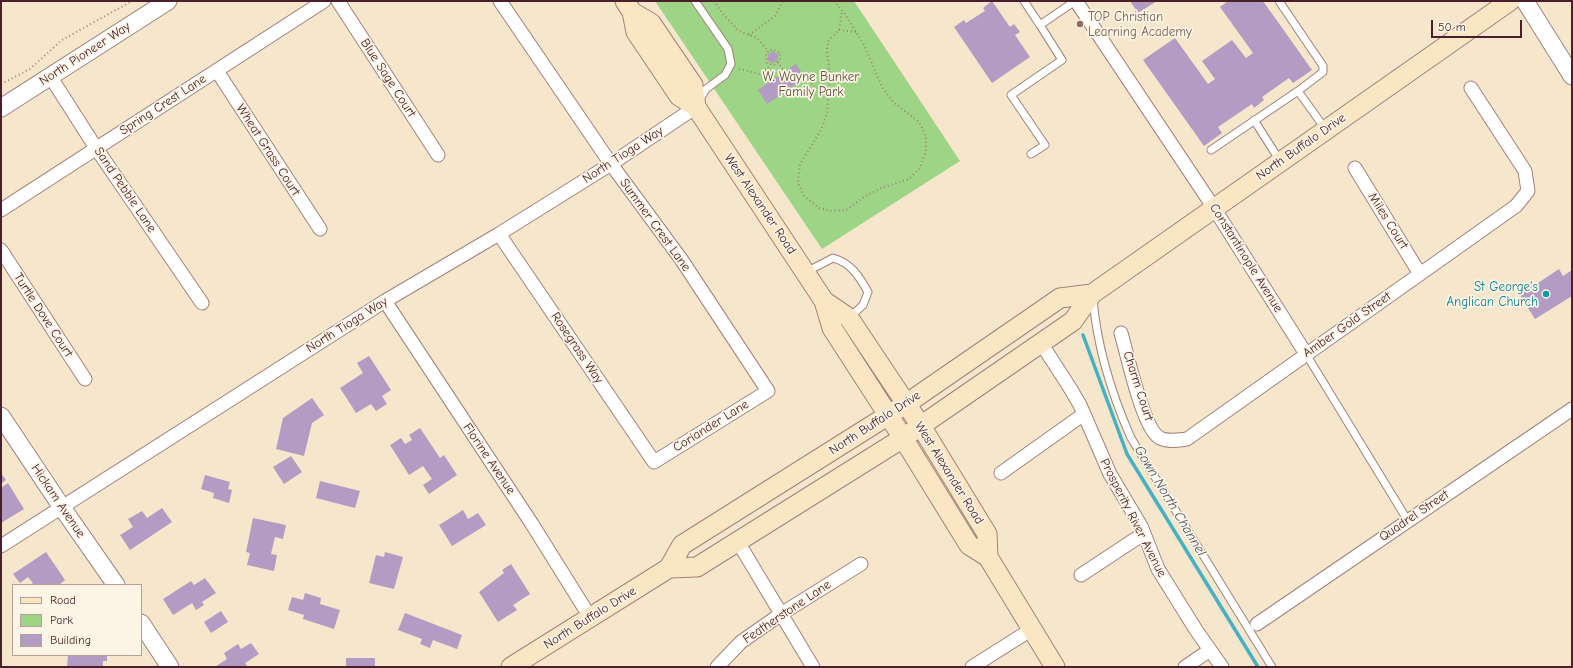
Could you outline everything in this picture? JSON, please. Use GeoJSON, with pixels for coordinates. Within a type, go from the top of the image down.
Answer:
{"type":"FeatureCollection","features":[{"type":"Feature","properties":{"kind":"main road","name":"North Buffalo Drive"},"geometry":{"type":"LineString","coordinates":[[669,568],[697,567],[921,426],[1072,321],[1092,294],[1510,1]]}},
{"type":"Feature","properties":{"kind":"main road","name":"West Alexander Road"},"geometry":{"type":"LineString","coordinates":[[628,6],[652,23],[693,85],[696,108],[824,301],[832,328],[889,415],[970,545],[988,557],[1055,667]]}},
{"type":"Feature","properties":{"kind":"main road","name":"North Buffalo Drive"},"geometry":{"type":"LineString","coordinates":[[511,667],[669,568],[682,545],[906,404],[1060,298],[1092,294]]}},
{"type":"Feature","properties":{"kind":"main road","name":"West Alexander Road"},"geometry":{"type":"LineString","coordinates":[[824,301],[849,318],[921,426],[987,534],[988,557]]}},
{"type":"Feature","properties":{"kind":"street","name":"North Pioneer Way"},"geometry":{"type":"LineString","coordinates":[[1,108],[168,1]]}},
{"type":"Feature","properties":{"kind":"street","name":"Spring Crest Lane"},"geometry":{"type":"LineString","coordinates":[[1,210],[324,1]]}},
{"type":"Feature","properties":{"kind":"street","name":"Blue Sage Court"},"geometry":{"type":"LineString","coordinates":[[338,1],[438,155]]}},
{"type":"Feature","properties":{"kind":"street","name":"Summer Crest Lane"},"geometry":{"type":"LineString","coordinates":[[500,1],[611,164],[681,259],[768,391]]}},
{"type":"Feature","properties":{"kind":"street","name":"Constantinople Avenue"},"geometry":{"type":"LineString","coordinates":[[1075,1],[1214,208],[1306,354]]}},
{"type":"Feature","properties":{"kind":"street"},"geometry":{"type":"LineString","coordinates":[[1525,1],[1572,76]]}},
{"type":"Feature","properties":{"kind":"street","name":"Wheat Grass Court"},"geometry":{"type":"LineString","coordinates":[[217,70],[320,229]]}},
{"type":"Feature","properties":{"kind":"street","name":"Sand Pebble Lane"},"geometry":{"type":"LineString","coordinates":[[50,76],[96,148],[202,304]]}},
{"type":"Feature","properties":{"kind":"street","name":"Amber Gold Street"},"geometry":{"type":"LineString","coordinates":[[1159,437],[1167,440],[1187,439],[1516,206],[1528,191],[1525,171],[1471,88]]}},
{"type":"Feature","properties":{"kind":"street","name":"North Tioga Way"},"geometry":{"type":"LineString","coordinates":[[1,546],[61,506],[385,301],[499,234],[611,164],[696,108]]}},
{"type":"Feature","properties":{"kind":"street","name":"Miles Court"},"geometry":{"type":"LineString","coordinates":[[1355,168],[1420,274]]}},
{"type":"Feature","properties":{"kind":"street","name":"Rosegrass Way"},"geometry":{"type":"LineString","coordinates":[[499,234],[654,462]]}},
{"type":"Feature","properties":{"kind":"street","name":"Turtle Dove Court"},"geometry":{"type":"LineString","coordinates":[[1,250],[85,379]]}},
{"type":"Feature","properties":{"kind":"street","name":"Florine Avenue"},"geometry":{"type":"LineString","coordinates":[[385,301],[532,524],[590,617]]}},
{"type":"Feature","properties":{"kind":"street","name":"Charm Court"},"geometry":{"type":"LineString","coordinates":[[1121,333],[1144,413],[1152,430],[1159,437]]}},
{"type":"Feature","properties":{"kind":"street","name":"Prosperity River Avenue"},"geometry":{"type":"LineString","coordinates":[[1041,343],[1070,388],[1084,414],[1110,474],[1144,534],[1158,569],[1196,630],[1222,667]]}},
{"type":"Feature","properties":{"kind":"street","name":"Coriander Lane"},"geometry":{"type":"LineString","coordinates":[[654,462],[768,391]]}},
{"type":"Feature","properties":{"kind":"street","name":"Quadrel Street"},"geometry":{"type":"LineString","coordinates":[[1257,624],[1572,409]]}},
{"type":"Feature","properties":{"kind":"street"},"geometry":{"type":"LineString","coordinates":[[1001,472],[1084,414]]}},
{"type":"Feature","properties":{"kind":"street","name":"Hickam Avenue"},"geometry":{"type":"LineString","coordinates":[[1,416],[115,584]]}},
{"type":"Feature","properties":{"kind":"street"},"geometry":{"type":"LineString","coordinates":[[1081,575],[1144,534]]}},
{"type":"Feature","properties":{"kind":"street"},"geometry":{"type":"LineString","coordinates":[[738,542],[813,667]]}},
{"type":"Feature","properties":{"kind":"street","name":"Featherstone Lane"},"geometry":{"type":"LineString","coordinates":[[717,667],[741,642],[781,614],[861,564]]}},
{"type":"Feature","properties":{"kind":"street"},"geometry":{"type":"LineString","coordinates":[[142,625],[170,667]]}},
{"type":"Feature","properties":{"kind":"street"},"geometry":{"type":"LineString","coordinates":[[972,667],[1032,629]]}},
{"type":"Feature","properties":{"kind":"street"},"geometry":{"type":"LineString","coordinates":[[1185,667],[1210,650]]}},
{"type":"Feature","properties":{"kind":"lane"},"geometry":{"type":"LineString","coordinates":[[695,1],[728,49],[731,64],[725,75],[706,89],[696,108]]}},
{"type":"Feature","properties":{"kind":"lane"},"geometry":{"type":"LineString","coordinates":[[1024,1],[1062,60],[1011,95],[1045,145],[1031,154]]}},
{"type":"Feature","properties":{"kind":"lane"},"geometry":{"type":"LineString","coordinates":[[1040,25],[1075,1]]}},
{"type":"Feature","properties":{"kind":"lane"},"geometry":{"type":"LineString","coordinates":[[1211,150],[1298,91],[1323,72],[1322,66],[1279,1]]}},
{"type":"Feature","properties":{"kind":"lane"},"geometry":{"type":"LineString","coordinates":[[1298,91],[1326,130]]}},
{"type":"Feature","properties":{"kind":"lane"},"geometry":{"type":"LineString","coordinates":[[1254,120],[1280,162]]}},
{"type":"Feature","properties":{"kind":"lane"},"geometry":{"type":"LineString","coordinates":[[805,272],[833,258],[844,261],[860,278],[868,292],[863,305],[849,318]]}},
{"type":"Feature","properties":{"kind":"lane"},"geometry":{"type":"LineString","coordinates":[[1092,294],[1095,324],[1119,409],[1132,438],[1272,667]]}},
{"type":"Feature","properties":{"kind":"lane","name":"Constantinople Avenue"},"geometry":{"type":"LineString","coordinates":[[1306,354],[1408,521]]}},
{"type":"Feature","properties":{"kind":"path"},"geometry":{"type":"LineString","coordinates":[[1,84],[30,69],[62,40],[132,1]]}},
{"type":"Feature","properties":{"kind":"path"},"geometry":{"type":"LineString","coordinates":[[714,1],[722,13],[739,31],[757,38],[769,52]]}},
{"type":"Feature","properties":{"kind":"path"},"geometry":{"type":"LineString","coordinates":[[749,35],[775,16],[783,1]]}},
{"type":"Feature","properties":{"kind":"path"},"geometry":{"type":"LineString","coordinates":[[834,1],[842,11],[864,45],[882,86],[893,102],[919,122],[926,136],[926,151],[920,168],[909,179],[881,188],[864,197],[846,210],[831,211],[819,208],[804,196],[798,183],[800,164],[821,130],[827,113],[830,88],[830,73],[827,52],[828,41],[839,30],[842,11]]}},
{"type":"Feature","properties":{"kind":"path"},"geometry":{"type":"LineString","coordinates":[[839,30],[856,32]]}},
{"type":"Feature","properties":{"kind":"path"},"geometry":{"type":"LineString","coordinates":[[736,68],[760,74],[772,64],[774,65],[780,60],[780,53],[773,49],[766,53],[768,63],[772,64]]}},
{"type":"Feature","properties":{"kind":"path"},"geometry":{"type":"LineString","coordinates":[[778,62],[783,70]]}},
{"type":"Feature","properties":{"kind":"path"},"geometry":{"type":"LineString","coordinates":[[808,80],[814,87],[830,88]]}},
{"type":"Feature","properties":{"kind":"green space","name":"W. Wayne Bunker Family Park"},"geometry":{"type":"Polygon","coordinates":[[[655,1],[854,1],[960,161],[822,249],[655,1]]]}},
{"type":"Feature","properties":{"kind":"building"},"geometry":{"type":"Polygon","coordinates":[[[992,1],[1010,27],[1014,24],[1020,32],[1015,35],[1030,57],[992,83],[954,27],[964,20],[966,23],[985,11],[983,8],[992,1]]]}},
{"type":"Feature","properties":{"kind":"building"},"geometry":{"type":"Polygon","coordinates":[[[1130,1],[1157,1],[1138,13],[1130,1]]]}},
{"type":"Feature","properties":{"kind":"building"},"geometry":{"type":"Polygon","coordinates":[[[1228,1],[1263,1],[1312,70],[1293,83],[1289,78],[1262,97],[1264,100],[1254,108],[1252,104],[1218,127],[1222,133],[1204,146],[1143,60],[1175,38],[1208,84],[1215,79],[1202,61],[1232,40],[1246,58],[1253,53],[1220,7],[1228,1]]]}},
{"type":"Feature","properties":{"kind":"building"},"geometry":{"type":"Polygon","coordinates":[[[773,51],[778,54],[778,60],[773,63],[768,61],[768,55],[773,51]]]}},
{"type":"Feature","properties":{"kind":"building"},"geometry":{"type":"Polygon","coordinates":[[[796,64],[805,78],[767,104],[758,90],[796,64]]]}},
{"type":"Feature","properties":{"kind":"building","name":"St George's Anglican Church"},"geometry":{"type":"Polygon","coordinates":[[[1559,269],[1563,276],[1572,270],[1572,296],[1535,319],[1518,292],[1533,282],[1535,285],[1559,269]]]}},
{"type":"Feature","properties":{"kind":"building"},"geometry":{"type":"Polygon","coordinates":[[[369,356],[391,390],[382,396],[387,404],[376,411],[371,404],[356,413],[340,388],[363,373],[357,363],[369,356]]]}},
{"type":"Feature","properties":{"kind":"building"},"geometry":{"type":"Polygon","coordinates":[[[312,398],[324,415],[312,423],[304,456],[276,449],[283,418],[312,398]]]}},
{"type":"Feature","properties":{"kind":"building"},"geometry":{"type":"Polygon","coordinates":[[[420,428],[440,458],[444,455],[457,475],[429,494],[423,485],[432,479],[423,466],[409,475],[390,445],[401,438],[405,444],[412,440],[409,435],[420,428]]]}},
{"type":"Feature","properties":{"kind":"building"},"geometry":{"type":"Polygon","coordinates":[[[291,456],[302,472],[284,484],[273,467],[291,456]]]}},
{"type":"Feature","properties":{"kind":"building"},"geometry":{"type":"Polygon","coordinates":[[[1,473],[6,480],[1,484],[1,473]]]}},
{"type":"Feature","properties":{"kind":"building"},"geometry":{"type":"Polygon","coordinates":[[[205,475],[230,482],[228,489],[232,490],[229,503],[213,498],[214,493],[201,489],[205,475]]]}},
{"type":"Feature","properties":{"kind":"building"},"geometry":{"type":"Polygon","coordinates":[[[320,481],[360,491],[355,508],[316,498],[320,481]]]}},
{"type":"Feature","properties":{"kind":"building"},"geometry":{"type":"Polygon","coordinates":[[[8,483],[24,509],[1,523],[1,488],[8,483]]]}},
{"type":"Feature","properties":{"kind":"building"},"geometry":{"type":"Polygon","coordinates":[[[162,508],[172,522],[130,550],[120,535],[133,527],[128,519],[142,511],[147,518],[162,508]]]}},
{"type":"Feature","properties":{"kind":"building"},"geometry":{"type":"Polygon","coordinates":[[[463,510],[468,519],[478,513],[486,525],[452,546],[439,525],[463,510]]]}},
{"type":"Feature","properties":{"kind":"building"},"geometry":{"type":"Polygon","coordinates":[[[253,518],[286,525],[283,539],[275,537],[271,554],[277,555],[274,571],[247,565],[250,553],[246,552],[253,518]]]}},
{"type":"Feature","properties":{"kind":"building"},"geometry":{"type":"Polygon","coordinates":[[[46,552],[65,580],[60,584],[32,584],[33,583],[28,577],[20,583],[13,574],[46,552]]]}},
{"type":"Feature","properties":{"kind":"building"},"geometry":{"type":"Polygon","coordinates":[[[385,552],[403,557],[394,589],[369,583],[376,555],[384,557],[385,552]]]}},
{"type":"Feature","properties":{"kind":"building"},"geometry":{"type":"Polygon","coordinates":[[[511,564],[530,594],[513,605],[517,610],[498,622],[479,592],[504,573],[502,570],[511,564]]]}},
{"type":"Feature","properties":{"kind":"building"},"geometry":{"type":"Polygon","coordinates":[[[205,578],[216,593],[202,602],[204,605],[196,610],[192,603],[173,615],[163,599],[191,581],[194,585],[205,578]]]}},
{"type":"Feature","properties":{"kind":"building"},"geometry":{"type":"Polygon","coordinates":[[[305,593],[321,598],[320,604],[340,610],[334,629],[303,619],[304,615],[288,610],[292,597],[303,600],[305,593]]]}},
{"type":"Feature","properties":{"kind":"building"},"geometry":{"type":"Polygon","coordinates":[[[221,611],[228,622],[211,633],[204,622],[221,611]]]}},
{"type":"Feature","properties":{"kind":"building"},"geometry":{"type":"Polygon","coordinates":[[[405,613],[462,635],[457,649],[433,640],[430,648],[420,644],[422,639],[398,630],[405,613]]]}},
{"type":"Feature","properties":{"kind":"building"},"geometry":{"type":"Polygon","coordinates":[[[251,643],[259,654],[245,663],[248,667],[215,667],[227,659],[224,653],[238,644],[241,649],[251,643]]]}},
{"type":"Feature","properties":{"kind":"building"},"geometry":{"type":"Polygon","coordinates":[[[68,656],[107,656],[107,661],[103,661],[103,667],[67,667],[68,656]]]}},
{"type":"Feature","properties":{"kind":"building"},"geometry":{"type":"Polygon","coordinates":[[[346,658],[375,658],[375,667],[346,667],[346,658]]]}},
{"type":"Feature","properties":{"kind":"waterway","name":"Gown North Channel"},"geometry":{"type":"LineString","coordinates":[[1083,335],[1127,454],[1258,667]]}},
{"type":"Feature","properties":{"kind":"place","name":"TOP Christian Learning Academy"},"geometry":{"type":"Point","coordinates":[1080,24]}},
{"type":"Feature","properties":{"kind":"place","name":"St George's Anglican Church"},"geometry":{"type":"Point","coordinates":[1546,294]}}]}
